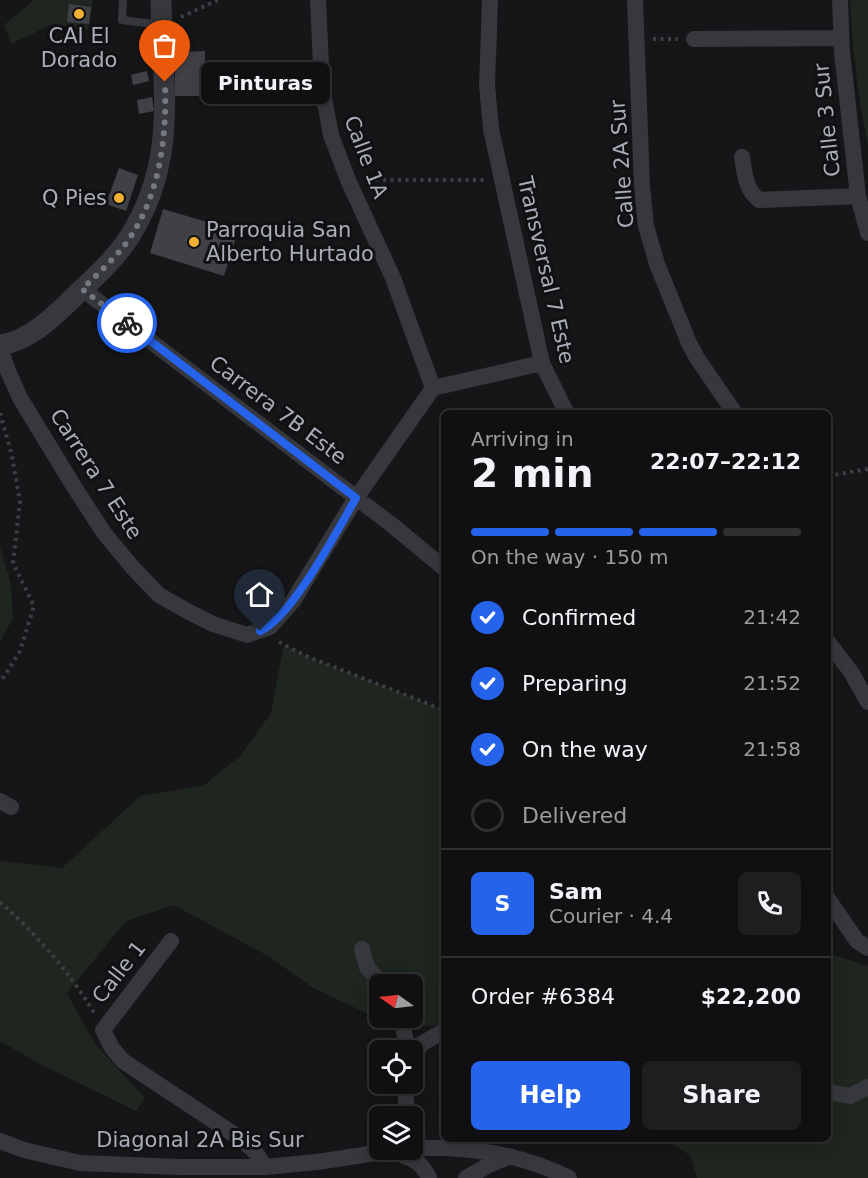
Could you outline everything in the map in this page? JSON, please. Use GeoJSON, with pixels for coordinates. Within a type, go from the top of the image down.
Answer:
{"type":"FeatureCollection","features":[{"type":"Feature","properties":{"kind":"street"},"geometry":{"type":"LineString","coordinates":[[0,346],[30,334],[57,313],[127,241],[139,220],[156,177],[162,154],[166,108],[161,0]]}},
{"type":"Feature","properties":{"kind":"street","name":"Calle 1A"},"geometry":{"type":"LineString","coordinates":[[318,0],[319,64],[331,135],[348,180],[393,278],[434,388]]}},
{"type":"Feature","properties":{"kind":"street","name":"Transversal 7 Este"},"geometry":{"type":"LineString","coordinates":[[490,0],[488,107],[542,363],[565,410]]}},
{"type":"Feature","properties":{"kind":"street","name":"Calle 2A Sur"},"geometry":{"type":"LineString","coordinates":[[635,0],[643,206],[651,245],[689,343],[733,410]]}},
{"type":"Feature","properties":{"kind":"street","name":"Calle 3 Sur"},"geometry":{"type":"LineString","coordinates":[[840,0],[841,38],[858,196],[868,233]]}},
{"type":"Feature","properties":{"kind":"street"},"geometry":{"type":"LineString","coordinates":[[694,39],[841,38]]}},
{"type":"Feature","properties":{"kind":"street"},"geometry":{"type":"LineString","coordinates":[[742,157],[747,188],[759,200],[858,196]]}},
{"type":"Feature","properties":{"kind":"street","name":"Carrera 7B Este"},"geometry":{"type":"LineString","coordinates":[[82,289],[441,566]]}},
{"type":"Feature","properties":{"kind":"street","name":"Carrera 7 Este"},"geometry":{"type":"LineString","coordinates":[[0,346],[8,372],[21,398],[61,466],[104,534],[133,568],[159,595],[189,612],[234,632],[247,635],[260,631]]}},
{"type":"Feature","properties":{"kind":"street"},"geometry":{"type":"LineString","coordinates":[[260,631],[270,627],[293,601],[356,498],[434,388],[542,363]]}},
{"type":"Feature","properties":{"kind":"street"},"geometry":{"type":"LineString","coordinates":[[831,646],[851,672],[868,702]]}},
{"type":"Feature","properties":{"kind":"street"},"geometry":{"type":"LineString","coordinates":[[831,903],[857,941],[868,948]]}},
{"type":"Feature","properties":{"kind":"street","name":"Calle 1"},"geometry":{"type":"LineString","coordinates":[[103,1030],[171,941]]}},
{"type":"Feature","properties":{"kind":"street"},"geometry":{"type":"LineString","coordinates":[[362,949],[367,967],[373,974]]}},
{"type":"Feature","properties":{"kind":"street"},"geometry":{"type":"LineString","coordinates":[[103,1030],[112,1048],[123,1061],[241,1138],[256,1153],[264,1167]]}},
{"type":"Feature","properties":{"kind":"street"},"geometry":{"type":"LineString","coordinates":[[423,1043],[441,1033]]}},
{"type":"Feature","properties":{"kind":"street"},"geometry":{"type":"LineString","coordinates":[[831,1093],[850,1096],[868,1087]]}},
{"type":"Feature","properties":{"kind":"street","name":"Diagonal 2A Bis Sur"},"geometry":{"type":"LineString","coordinates":[[0,1141],[24,1150],[80,1163],[179,1167],[264,1167],[369,1154]]}},
{"type":"Feature","properties":{"kind":"street"},"geometry":{"type":"LineString","coordinates":[[423,1148],[462,1148],[511,1156],[543,1166],[569,1178]]}},
{"type":"Feature","properties":{"kind":"street"},"geometry":{"type":"LineString","coordinates":[[466,1178],[511,1156]]}},
{"type":"Feature","properties":{"kind":"street"},"geometry":{"type":"LineString","coordinates":[[414,1160],[422,1166],[429,1178]]}},
{"type":"Feature","properties":{"kind":"lane"},"geometry":{"type":"LineString","coordinates":[[123,0],[122,20],[162,25]]}},
{"type":"Feature","properties":{"kind":"path"},"geometry":{"type":"LineString","coordinates":[[162,25],[218,0]]}},
{"type":"Feature","properties":{"kind":"path"},"geometry":{"type":"LineString","coordinates":[[637,39],[694,39]]}},
{"type":"Feature","properties":{"kind":"path"},"geometry":{"type":"LineString","coordinates":[[348,180],[501,175]]}},
{"type":"Feature","properties":{"kind":"path"},"geometry":{"type":"LineString","coordinates":[[0,413],[12,456],[20,502],[13,563],[34,606],[20,651],[0,683]]}},
{"type":"Feature","properties":{"kind":"path"},"geometry":{"type":"LineString","coordinates":[[831,475],[868,469]]}},
{"type":"Feature","properties":{"kind":"path"},"geometry":{"type":"LineString","coordinates":[[260,631],[306,656],[441,709]]}},
{"type":"Feature","properties":{"kind":"path"},"geometry":{"type":"LineString","coordinates":[[0,902],[36,935],[79,988],[103,1030]]}},
{"type":"Feature","properties":{"kind":"shaded area"},"geometry":{"type":"Polygon","coordinates":[[[34,0],[93,0],[88,30],[53,24],[11,44],[4,25],[34,0]]]}},
{"type":"Feature","properties":{"kind":"shaded area"},"geometry":{"type":"Polygon","coordinates":[[[850,0],[868,0],[868,146],[856,73],[850,0]]]}},
{"type":"Feature","properties":{"kind":"shaded area"},"geometry":{"type":"Polygon","coordinates":[[[0,547],[11,584],[13,618],[0,642],[0,547]]]}},
{"type":"Feature","properties":{"kind":"shaded area"},"geometry":{"type":"Polygon","coordinates":[[[284,644],[306,656],[441,709],[441,1025],[423,1026],[423,974],[369,974],[369,1014],[315,989],[268,956],[174,905],[126,921],[67,993],[95,1044],[145,1098],[136,1111],[38,1063],[0,1041],[0,861],[62,868],[140,796],[203,786],[240,756],[271,713],[284,644]]]}},
{"type":"Feature","properties":{"kind":"shaded area"},"geometry":{"type":"Polygon","coordinates":[[[831,954],[868,966],[868,1178],[697,1178],[691,1156],[669,1142],[831,1142],[831,954]]]}},
{"type":"Feature","properties":{"kind":"building","name":"CAI El Dorado"},"geometry":{"type":"Polygon","coordinates":[[[69,4],[91,7],[89,24],[67,22],[69,4]]]}},
{"type":"Feature","properties":{"kind":"building"},"geometry":{"type":"Polygon","coordinates":[[[205,51],[205,96],[175,96],[175,52],[205,51]]]}},
{"type":"Feature","properties":{"kind":"building"},"geometry":{"type":"Polygon","coordinates":[[[147,71],[149,81],[133,85],[131,75],[147,71]]]}},
{"type":"Feature","properties":{"kind":"building"},"geometry":{"type":"Polygon","coordinates":[[[152,97],[154,111],[139,114],[137,100],[152,97]]]}},
{"type":"Feature","properties":{"kind":"building"},"geometry":{"type":"Polygon","coordinates":[[[119,168],[138,175],[126,211],[106,204],[119,168]]]}},
{"type":"Feature","properties":{"kind":"building","name":"Parroquia San Alberto Hurtado"},"geometry":{"type":"Polygon","coordinates":[[[163,209],[238,231],[224,276],[150,253],[163,209]]]}},
{"type":"Feature","properties":{"kind":"way so far"},"geometry":{"type":"LineString","coordinates":[[127,323],[82,289],[127,241],[149,199],[162,154],[166,108],[165,82]]}},
{"type":"Feature","properties":{"kind":"place","name":"CAI El Dorado"},"geometry":{"type":"Point","coordinates":[79,14]}},
{"type":"Feature","properties":{"kind":"place","name":"Pinturas"},"geometry":{"type":"Point","coordinates":[165,82]}},
{"type":"Feature","properties":{"kind":"place","name":"Q Pies"},"geometry":{"type":"Point","coordinates":[119,198]}},
{"type":"Feature","properties":{"kind":"place","name":"Parroquia San Alberto Hurtado"},"geometry":{"type":"Point","coordinates":[194,242]}},
{"type":"Feature","properties":{"kind":"route"},"geometry":{"type":"LineString","coordinates":[[127,323],[356,498],[293,601],[270,627],[260,631]]}}]}
